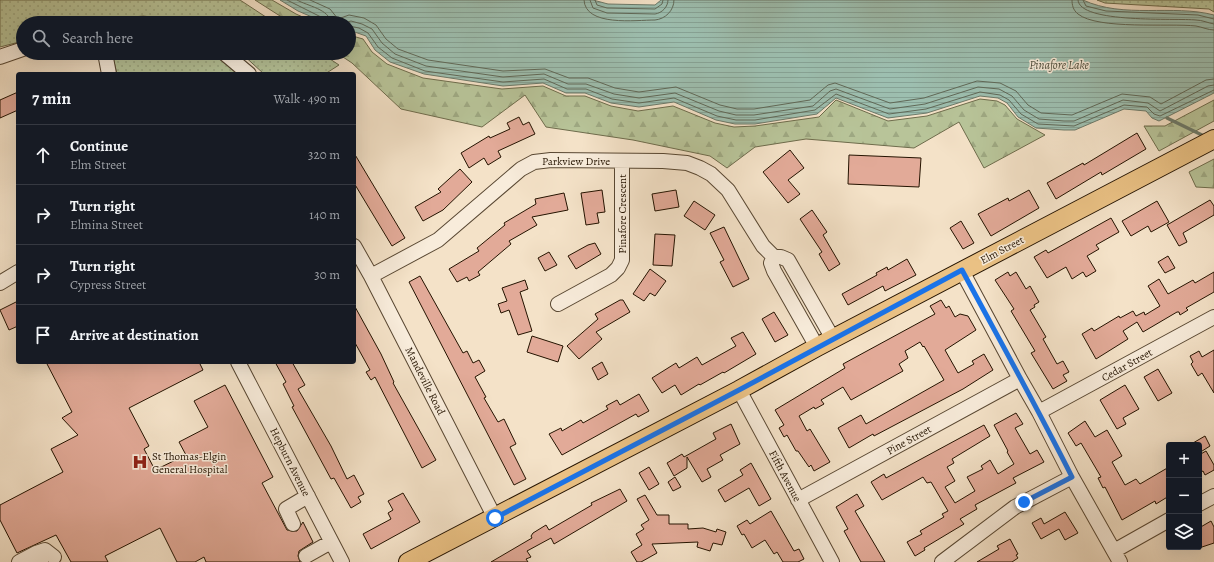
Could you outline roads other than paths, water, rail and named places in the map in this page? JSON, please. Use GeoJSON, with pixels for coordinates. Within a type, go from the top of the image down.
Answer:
{"type":"FeatureCollection","features":[{"type":"Feature","properties":{"kind":"main road","name":"Elm Street"},"geometry":{"type":"LineString","coordinates":[[408,562],[739,390],[816,347],[1214,138]]}},
{"type":"Feature","properties":{"kind":"street"},"geometry":{"type":"LineString","coordinates":[[0,57],[16,51]]}},
{"type":"Feature","properties":{"kind":"street"},"geometry":{"type":"LineString","coordinates":[[106,60],[109,72]]}},
{"type":"Feature","properties":{"kind":"street"},"geometry":{"type":"LineString","coordinates":[[232,60],[247,72]]}},
{"type":"Feature","properties":{"kind":"street","name":"Parkview Drive"},"geometry":{"type":"LineString","coordinates":[[372,276],[438,240],[517,171],[530,164],[551,160],[687,163],[711,174],[733,196],[763,246],[774,257],[781,256],[788,260],[833,338]]}},
{"type":"Feature","properties":{"kind":"street","name":"Pinafore Crescent"},"geometry":{"type":"LineString","coordinates":[[558,304],[611,275],[618,268],[622,260],[622,161]]}},
{"type":"Feature","properties":{"kind":"street","name":"Mandeville Road"},"geometry":{"type":"LineString","coordinates":[[356,249],[372,276],[495,518]]}},
{"type":"Feature","properties":{"kind":"street"},"geometry":{"type":"LineString","coordinates":[[774,257],[771,263],[774,271],[816,347]]}},
{"type":"Feature","properties":{"kind":"street"},"geometry":{"type":"LineString","coordinates":[[962,270],[1020,379],[1040,412],[1072,477],[1117,556],[1166,522]]}},
{"type":"Feature","properties":{"kind":"street"},"geometry":{"type":"LineString","coordinates":[[0,283],[16,273]]}},
{"type":"Feature","properties":{"kind":"street","name":"Cedar Street"},"geometry":{"type":"LineString","coordinates":[[1040,412],[1214,318]]}},
{"type":"Feature","properties":{"kind":"street","name":"Hepburn Avenue"},"geometry":{"type":"LineString","coordinates":[[239,364],[342,562]]}},
{"type":"Feature","properties":{"kind":"street","name":"Pine Street"},"geometry":{"type":"LineString","coordinates":[[798,500],[1020,379]]}},
{"type":"Feature","properties":{"kind":"street","name":"Fifth Avenue"},"geometry":{"type":"LineString","coordinates":[[739,390],[832,562]]}},
{"type":"Feature","properties":{"kind":"street"},"geometry":{"type":"LineString","coordinates":[[942,562],[1015,508],[1072,477]]}},
{"type":"Feature","properties":{"kind":"street"},"geometry":{"type":"LineString","coordinates":[[293,524],[286,509],[308,496]]}},
{"type":"Feature","properties":{"kind":"street"},"geometry":{"type":"LineString","coordinates":[[1202,502],[1214,496]]}},
{"type":"Feature","properties":{"kind":"street"},"geometry":{"type":"LineString","coordinates":[[306,556],[331,542]]}},
{"type":"Feature","properties":{"kind":"street"},"geometry":{"type":"LineString","coordinates":[[19,562],[38,558],[45,550],[54,557]]}},
{"type":"Feature","properties":{"kind":"water","name":"Pinafore Lake"},"geometry":{"type":"Polygon","coordinates":[[[280,0],[593,0],[608,4],[655,5],[661,0],[1083,0],[1099,6],[1115,9],[1182,11],[1214,15],[1214,93],[1159,121],[1152,118],[1146,111],[1124,109],[1075,130],[1036,128],[1018,117],[1007,103],[998,98],[980,96],[927,113],[888,118],[836,98],[817,114],[755,124],[735,124],[716,120],[674,102],[639,107],[611,103],[585,93],[566,93],[543,83],[503,86],[424,74],[390,62],[375,50],[366,36],[356,32],[356,16],[310,16],[280,0]]]}},
{"type":"Feature","properties":{"kind":"waterway"},"geometry":{"type":"LineString","coordinates":[[1167,118],[1206,137]]}},
{"type":"Feature","properties":{"kind":"place","name":"St Thomas-Elgin General Hospital"},"geometry":{"type":"Point","coordinates":[140,462]}}]}
